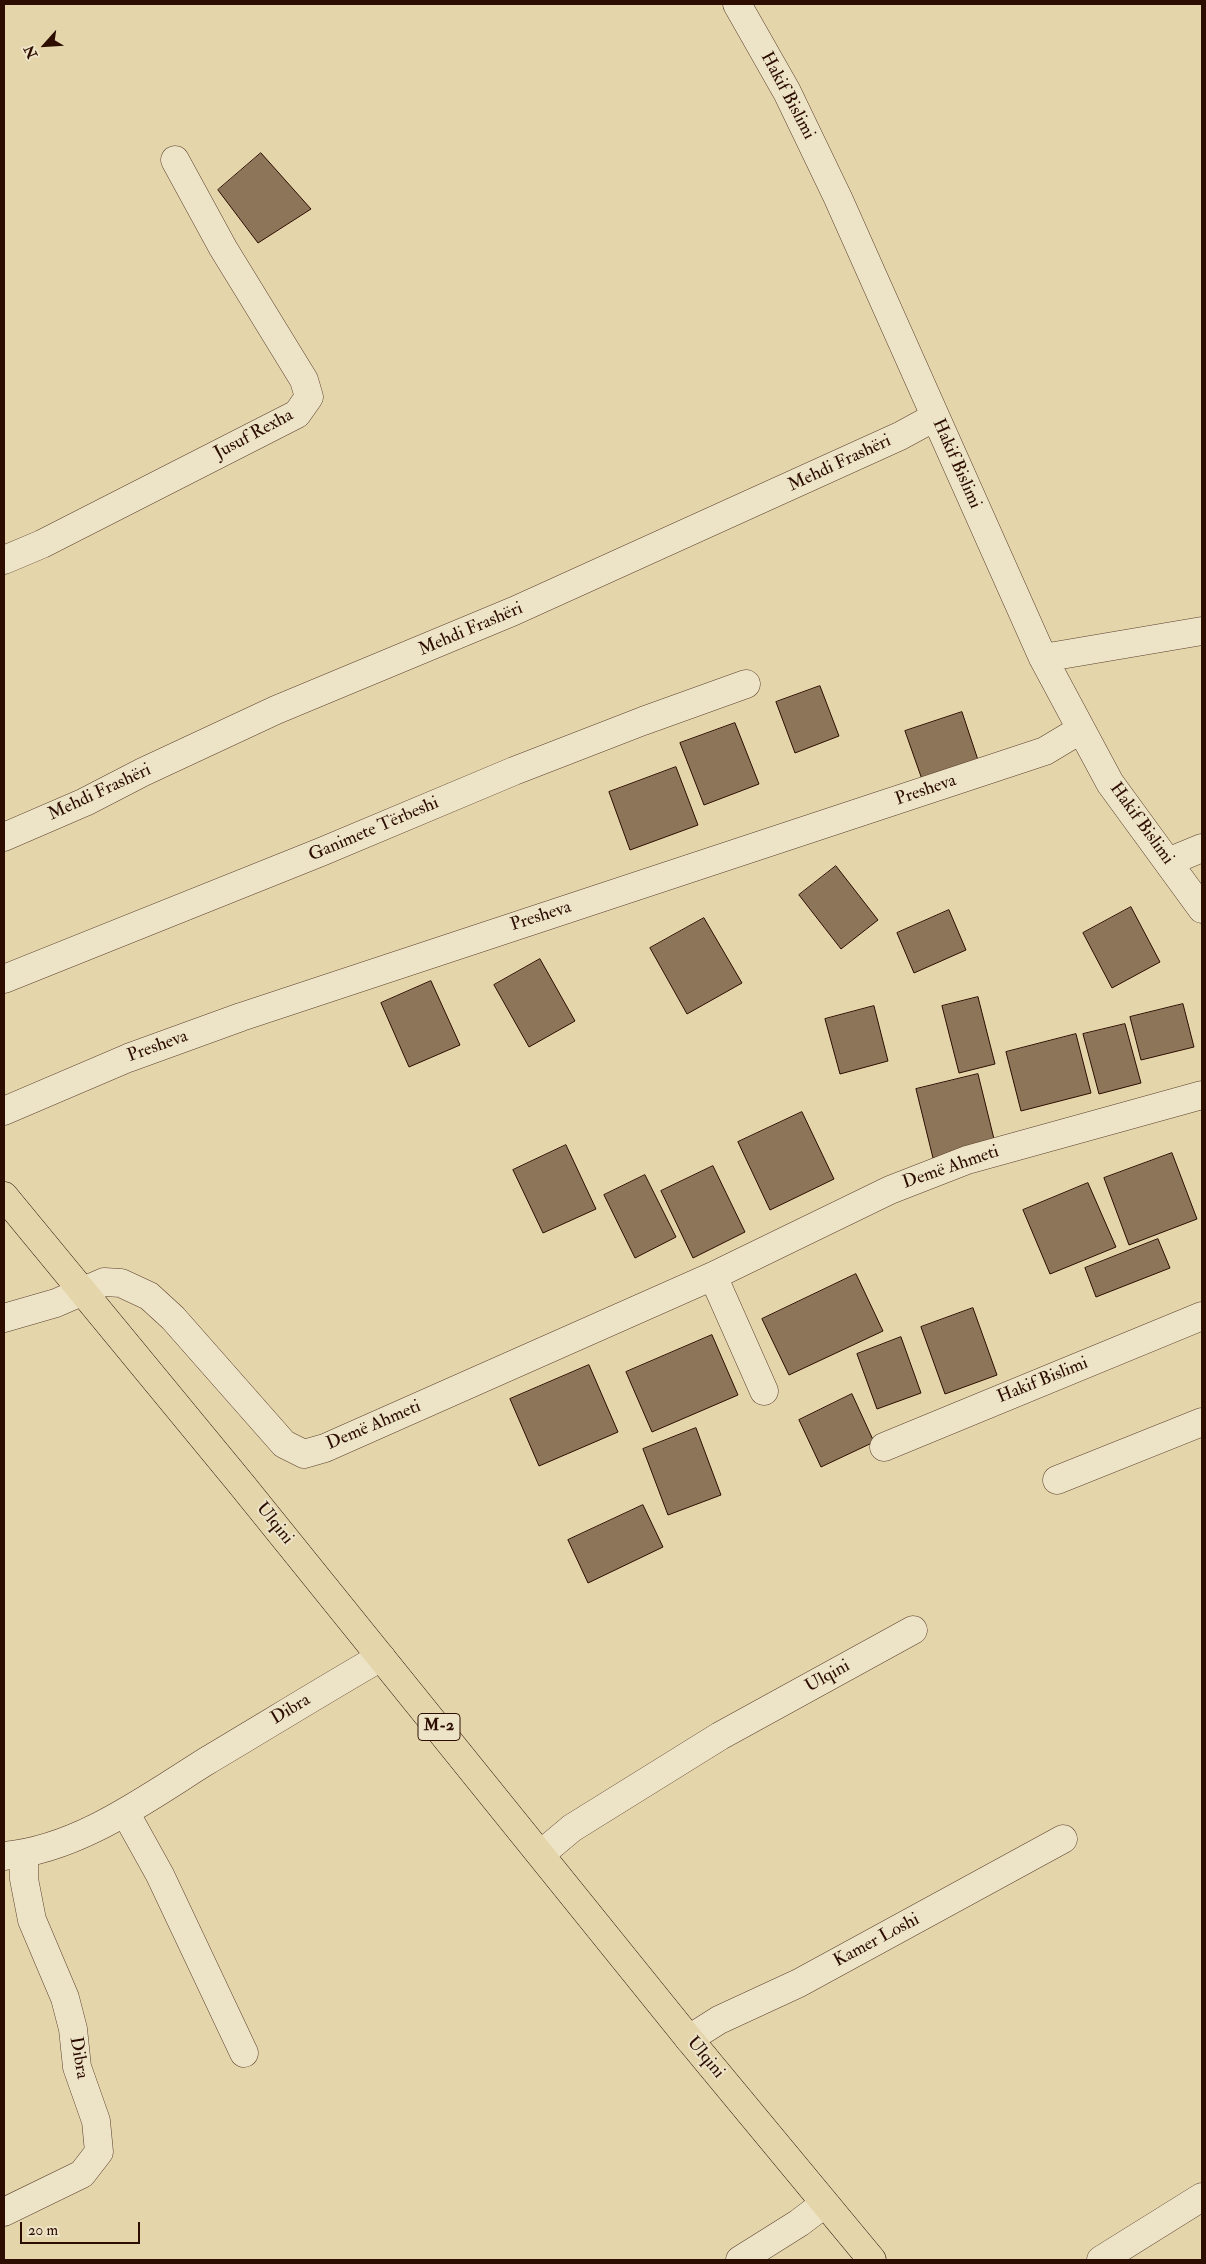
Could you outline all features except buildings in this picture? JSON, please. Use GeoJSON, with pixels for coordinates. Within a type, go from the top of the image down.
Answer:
{"type":"FeatureCollection","features":[{"type":"Feature","properties":{"kind":"main road","name":"Ulqini"},"geometry":{"type":"LineString","coordinates":[[4,1196],[381,1656],[689,2039],[872,2260]]}},
{"type":"Feature","properties":{"kind":"street","name":"Hakif Bislimi"},"geometry":{"type":"LineString","coordinates":[[737,4],[787,92],[838,198],[889,308],[935,417],[1043,658],[1110,783],[1202,909]]}},
{"type":"Feature","properties":{"kind":"street","name":"Jusuf Rexha"},"geometry":{"type":"LineString","coordinates":[[4,560],[42,544],[297,414],[309,397],[304,380],[223,248],[175,160]]}},
{"type":"Feature","properties":{"kind":"street","name":"Mehdi Frashëri"},"geometry":{"type":"LineString","coordinates":[[4,837],[85,802],[143,772],[276,710],[415,654],[637,556],[891,440],[935,417]]}},
{"type":"Feature","properties":{"kind":"street"},"geometry":{"type":"LineString","coordinates":[[1043,658],[1202,631]]}},
{"type":"Feature","properties":{"kind":"street","name":"Ganimete Tërbeshi"},"geometry":{"type":"LineString","coordinates":[[4,979],[320,852],[514,771],[643,721],[746,684]]}},
{"type":"Feature","properties":{"kind":"street","name":"Presheva"},"geometry":{"type":"LineString","coordinates":[[4,1111],[128,1058],[241,1017],[1045,751],[1080,730]]}},
{"type":"Feature","properties":{"kind":"street"},"geometry":{"type":"LineString","coordinates":[[1168,862],[1202,848]]}},
{"type":"Feature","properties":{"kind":"street","name":"Demë Ahmeti"},"geometry":{"type":"LineString","coordinates":[[81,1291],[104,1282],[121,1283],[149,1296],[173,1318],[284,1444],[304,1454],[325,1448],[713,1276],[890,1190],[967,1160],[1202,1095]]}},
{"type":"Feature","properties":{"kind":"street"},"geometry":{"type":"LineString","coordinates":[[713,1276],[764,1391]]}},
{"type":"Feature","properties":{"kind":"street"},"geometry":{"type":"LineString","coordinates":[[4,1318],[56,1303],[81,1291]]}},
{"type":"Feature","properties":{"kind":"street","name":"Hakif Bislimi"},"geometry":{"type":"LineString","coordinates":[[884,1447],[1202,1316]]}},
{"type":"Feature","properties":{"kind":"street"},"geometry":{"type":"LineString","coordinates":[[1057,1480],[1202,1422]]}},
{"type":"Feature","properties":{"kind":"street","name":"Ulqini"},"geometry":{"type":"LineString","coordinates":[[541,1854],[572,1828],[720,1736],[913,1630]]}},
{"type":"Feature","properties":{"kind":"street","name":"Dibra"},"geometry":{"type":"LineString","coordinates":[[4,2212],[82,2174],[99,2152],[96,2121],[79,2073],[73,2029],[65,1998],[32,1920],[24,1879],[14,1855],[72,1839],[125,1812],[381,1656]]}},
{"type":"Feature","properties":{"kind":"street"},"geometry":{"type":"LineString","coordinates":[[125,1812],[164,1883],[244,2053]]}},
{"type":"Feature","properties":{"kind":"street","name":"Kamer Loshi"},"geometry":{"type":"LineString","coordinates":[[689,2039],[719,2020],[799,1983],[1063,1839]]}},
{"type":"Feature","properties":{"kind":"street"},"geometry":{"type":"LineString","coordinates":[[1101,2260],[1202,2198]]}},
{"type":"Feature","properties":{"kind":"street"},"geometry":{"type":"LineString","coordinates":[[740,2260],[799,2223],[824,2204]]}}]}
